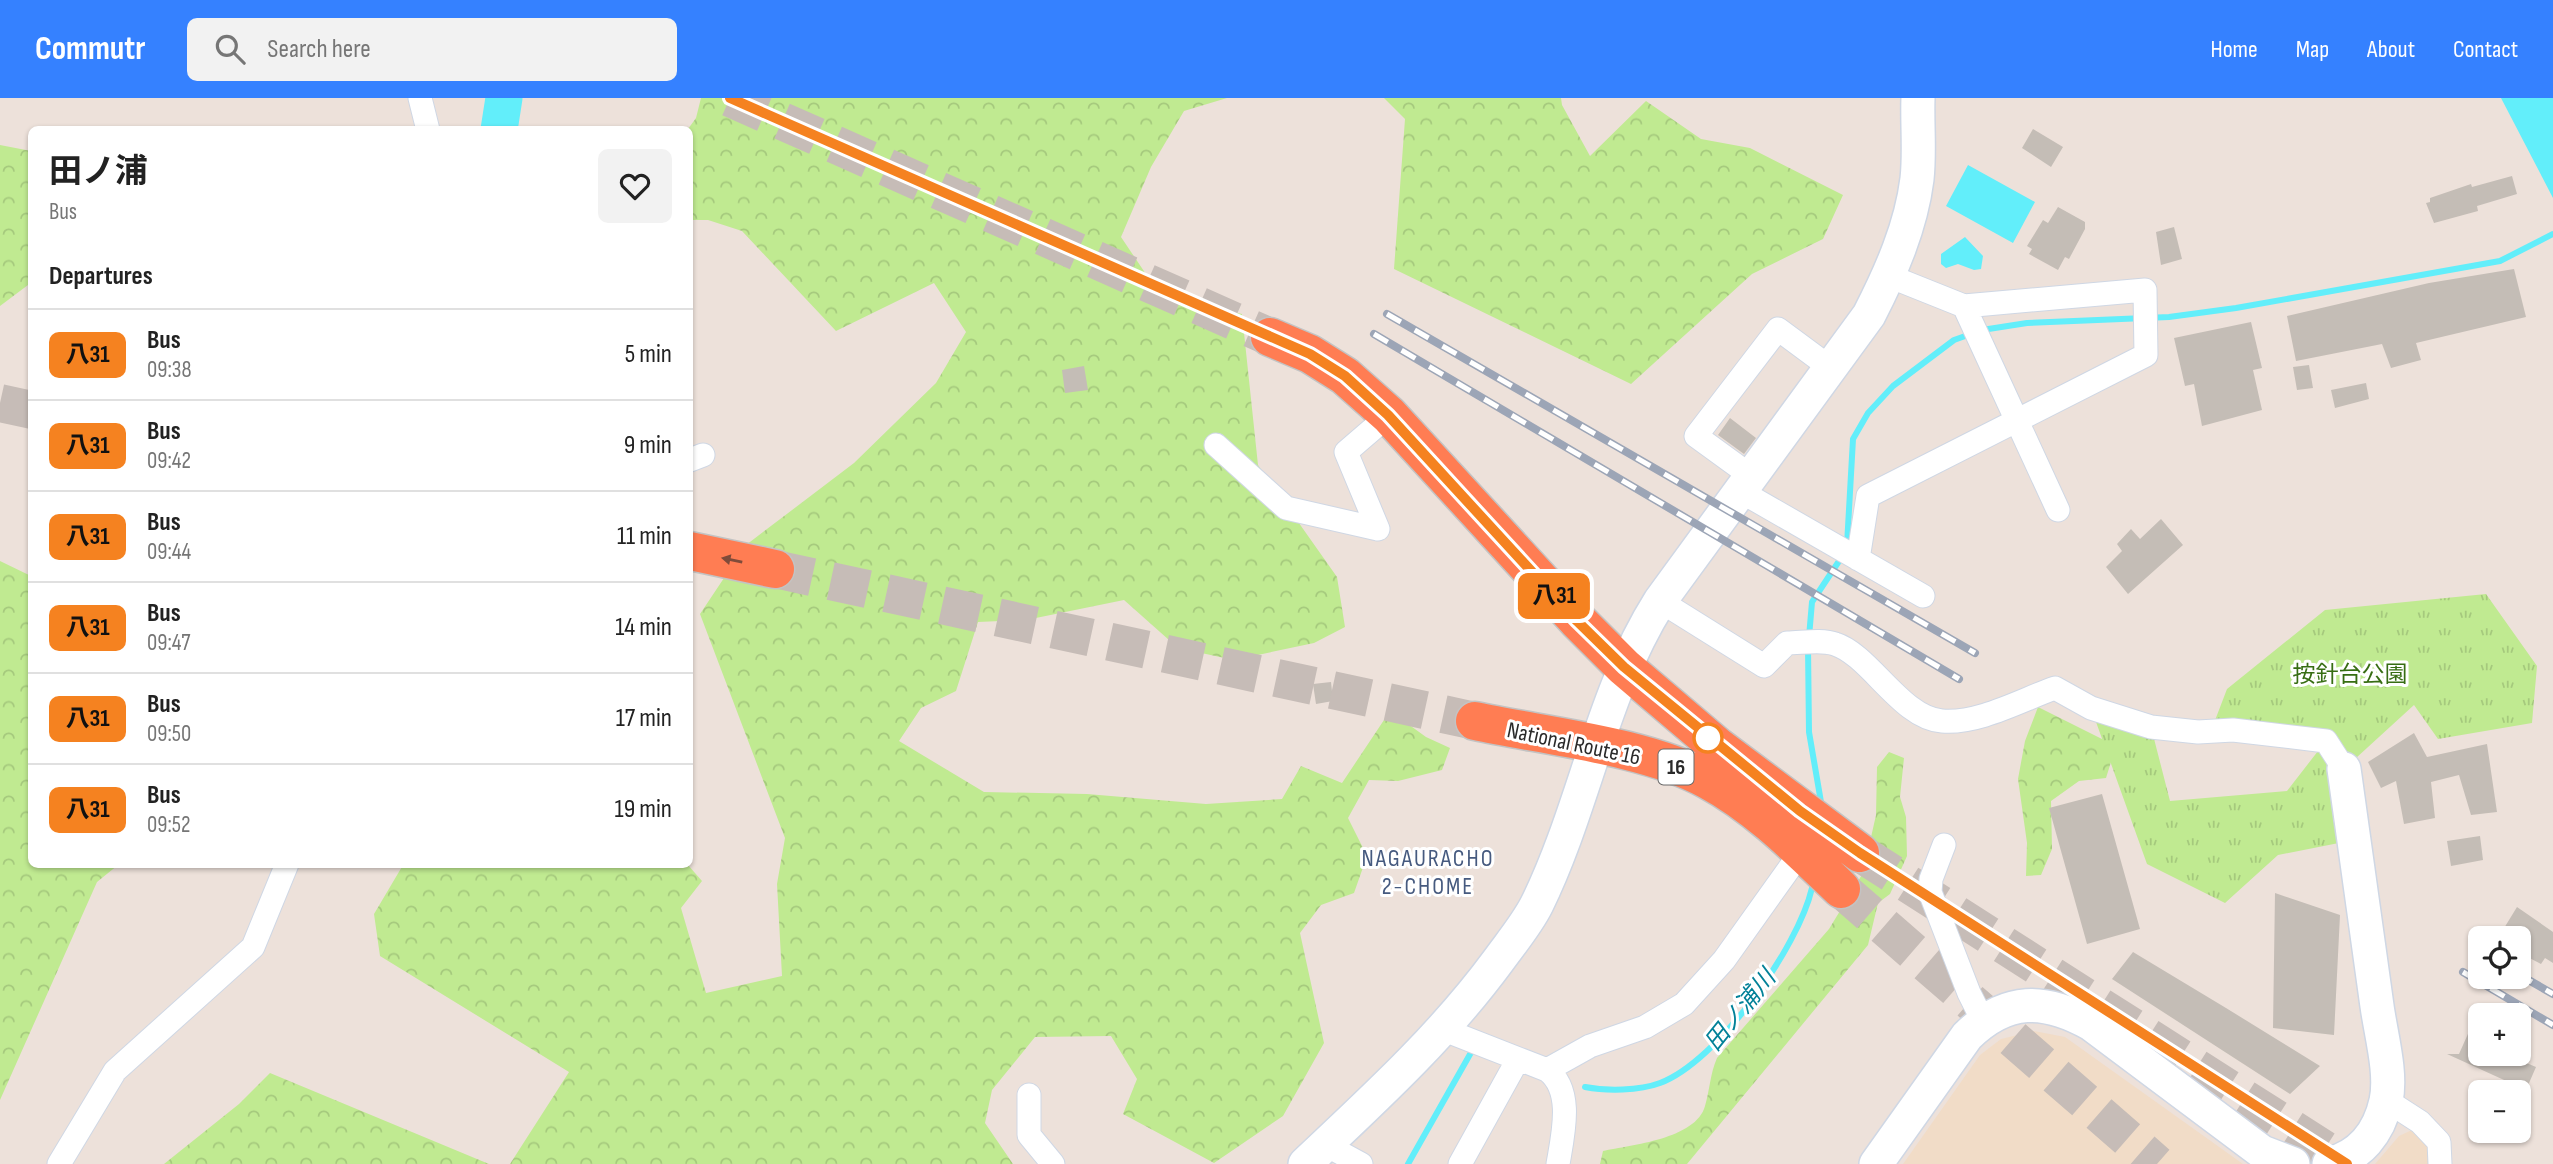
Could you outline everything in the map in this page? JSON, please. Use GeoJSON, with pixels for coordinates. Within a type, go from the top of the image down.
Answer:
{"type":"FeatureCollection","features":[{"type":"Feature","properties":{"kind":"highway","name":"16"},"geometry":{"type":"LineString","coordinates":[[1270,337],[1310,354],[1345,376],[1388,415],[1577,621],[1624,667],[1718,747],[1860,853]]}},
{"type":"Feature","properties":{"kind":"highway"},"geometry":{"type":"LineString","coordinates":[[693,552],[775,569]]}},
{"type":"Feature","properties":{"kind":"highway","name":"16"},"geometry":{"type":"LineString","coordinates":[[1624,667],[1622,689],[1629,705],[1745,803]]}},
{"type":"Feature","properties":{"kind":"highway","name":"National Route 16"},"geometry":{"type":"LineString","coordinates":[[1475,721],[1672,765],[1708,780],[1745,803],[1841,889]]}},
{"type":"Feature","properties":{"kind":"street"},"geometry":{"type":"LineString","coordinates":[[420,98],[427,126]]}},
{"type":"Feature","properties":{"kind":"street"},"geometry":{"type":"LineString","coordinates":[[1316,1154],[1421,1054],[1476,989],[1535,908],[1566,834],[1624,667],[1638,636],[1660,601],[1828,366],[1869,315],[1889,276],[1907,227],[1917,178],[1917,98]]}},
{"type":"Feature","properties":{"kind":"street"},"geometry":{"type":"LineString","coordinates":[[1858,559],[1868,496],[2146,355],[2145,290],[1964,306],[1889,276]]}},
{"type":"Feature","properties":{"kind":"street"},"geometry":{"type":"LineString","coordinates":[[1964,306],[2058,510]]}},
{"type":"Feature","properties":{"kind":"street"},"geometry":{"type":"LineString","coordinates":[[1828,366],[1778,329],[1696,436],[1746,484],[1858,559],[1923,596]]}},
{"type":"Feature","properties":{"kind":"street"},"geometry":{"type":"LineString","coordinates":[[1216,445],[1286,508],[1378,529],[1346,452],[1388,415]]}},
{"type":"Feature","properties":{"kind":"street"},"geometry":{"type":"LineString","coordinates":[[1660,601],[1764,666],[1787,643],[1833,643],[1851,652],[1910,706],[1940,721],[1967,720],[2055,688],[2091,708],[2151,727],[2198,732],[2233,730],[2326,741],[2344,769],[2382,1045],[2386,1100],[2374,1135],[2361,1150],[2342,1161],[2329,1164]]}},
{"type":"Feature","properties":{"kind":"street"},"geometry":{"type":"LineString","coordinates":[[1944,845],[1931,879],[1930,892],[1983,1021]]}},
{"type":"Feature","properties":{"kind":"street"},"geometry":{"type":"LineString","coordinates":[[1547,1070],[1590,1046],[1645,1027],[1684,1004],[1724,960],[1801,852]]}},
{"type":"Feature","properties":{"kind":"street"},"geometry":{"type":"LineString","coordinates":[[59,1164],[115,1071],[253,947],[285,868]]}},
{"type":"Feature","properties":{"kind":"street"},"geometry":{"type":"LineString","coordinates":[[1876,1164],[1954,1053],[1983,1021],[2013,1007],[2031,1005],[2069,1012],[2091,1024],[2262,1152],[2293,1164]]}},
{"type":"Feature","properties":{"kind":"street"},"geometry":{"type":"LineString","coordinates":[[1443,1029],[1517,1061],[1547,1070],[1558,1079],[1564,1096],[1558,1164]]}},
{"type":"Feature","properties":{"kind":"street"},"geometry":{"type":"LineString","coordinates":[[1460,1164],[1517,1061]]}},
{"type":"Feature","properties":{"kind":"street"},"geometry":{"type":"LineString","coordinates":[[1029,1095],[1029,1135],[1053,1164]]}},
{"type":"Feature","properties":{"kind":"street"},"geometry":{"type":"LineString","coordinates":[[2386,1100],[2420,1122],[2439,1142],[2440,1164]]}},
{"type":"Feature","properties":{"kind":"street"},"geometry":{"type":"LineString","coordinates":[[1316,1154],[1361,1164]]}},
{"type":"Feature","properties":{"kind":"shaded area"},"geometry":{"type":"Polygon","coordinates":[[[2034,1031],[2065,1037],[2243,1164],[1903,1164],[1980,1055],[2001,1039],[2034,1031]]]}},
{"type":"Feature","properties":{"kind":"shaded area"},"geometry":{"type":"Polygon","coordinates":[[[2414,1129],[2442,1164],[2375,1164],[2399,1136],[2414,1129]]]}},
{"type":"Feature","properties":{"kind":"green space"},"geometry":{"type":"Polygon","coordinates":[[[701,98],[1227,98],[1184,111],[1151,167],[1121,237],[1160,295],[1242,314],[1258,465],[1337,577],[1345,627],[1314,643],[1234,660],[1178,648],[1124,600],[1026,620],[978,622],[956,691],[921,708],[899,741],[984,792],[1087,794],[1206,804],[1282,799],[1301,766],[1342,783],[1390,711],[1426,737],[1450,748],[1442,770],[1398,781],[1369,780],[1348,818],[1367,856],[1354,893],[1321,905],[1300,933],[1324,1043],[1283,1116],[1214,1163],[1123,1114],[1137,1079],[1111,1036],[1035,1037],[992,1090],[985,1123],[1013,1164],[510,1164],[569,1072],[380,956],[374,914],[401,868],[691,868],[702,881],[681,908],[706,993],[782,976],[777,884],[785,838],[700,614],[746,545],[854,463],[936,383],[966,332],[934,283],[836,331],[742,231],[708,220],[693,220],[693,126],[690,126],[696,118],[701,98]]]}},
{"type":"Feature","properties":{"kind":"green space"},"geometry":{"type":"Polygon","coordinates":[[[1384,98],[1561,98],[1562,105],[1590,156],[1646,101],[1701,139],[1750,148],[1843,195],[1823,239],[1752,274],[1631,384],[1394,269],[1405,119],[1384,98]]]}},
{"type":"Feature","properties":{"kind":"green space"},"geometry":{"type":"Polygon","coordinates":[[[0,145],[28,150],[28,285],[0,306],[0,145]]]}},
{"type":"Feature","properties":{"kind":"green space"},"geometry":{"type":"Polygon","coordinates":[[[0,561],[28,575],[28,868],[114,868],[97,882],[0,1100],[0,561]]]}},
{"type":"Feature","properties":{"kind":"green space","name":"按針台公園"},"geometry":{"type":"Polygon","coordinates":[[[2486,594],[2537,666],[2532,723],[2438,739],[2414,705],[2344,769],[2354,840],[2278,855],[2225,903],[2147,864],[2091,708],[2151,727],[2170,801],[2287,791],[2325,742],[2214,723],[2227,689],[2325,610],[2486,594]]]}},
{"type":"Feature","properties":{"kind":"green space"},"geometry":{"type":"Polygon","coordinates":[[[2038,707],[2116,746],[2106,778],[2079,781],[2051,801],[2052,849],[2041,875],[2026,876],[2027,843],[2018,779],[2025,741],[2038,707]]]}},
{"type":"Feature","properties":{"kind":"green space"},"geometry":{"type":"Polygon","coordinates":[[[1889,752],[1904,758],[1900,797],[1906,817],[1907,856],[1890,894],[1878,903],[1868,945],[1687,1164],[1600,1164],[1603,1151],[1661,1139],[1689,1126],[1699,1117],[1705,1106],[1717,1058],[1829,929],[1863,873],[1876,815],[1877,767],[1889,752]]]}},
{"type":"Feature","properties":{"kind":"green space"},"geometry":{"type":"Polygon","coordinates":[[[270,1073],[489,1164],[164,1164],[239,1104],[270,1073]]]}},
{"type":"Feature","properties":{"kind":"water"},"geometry":{"type":"Polygon","coordinates":[[[2501,98],[2553,98],[2553,198],[2501,98]]]}},
{"type":"Feature","properties":{"kind":"water"},"geometry":{"type":"Polygon","coordinates":[[[1968,165],[2035,202],[2013,243],[1946,206],[1968,165]]]}},
{"type":"Feature","properties":{"kind":"water"},"geometry":{"type":"Polygon","coordinates":[[[1965,237],[1983,256],[1981,269],[1974,270],[1958,264],[1946,268],[1941,264],[1941,254],[1965,237]]]}},
{"type":"Feature","properties":{"kind":"building"},"geometry":{"type":"Polygon","coordinates":[[[2033,129],[2063,147],[2051,167],[2022,148],[2033,129]]]}},
{"type":"Feature","properties":{"kind":"building"},"geometry":{"type":"Polygon","coordinates":[[[2512,176],[2517,194],[2477,206],[2478,211],[2434,223],[2426,203],[2430,202],[2430,198],[2471,184],[2472,187],[2512,176]]]}},
{"type":"Feature","properties":{"kind":"building"},"geometry":{"type":"Polygon","coordinates":[[[2058,207],[2085,222],[2085,229],[2069,259],[2065,257],[2058,270],[2029,254],[2032,249],[2027,246],[2043,220],[2048,223],[2058,207]]]}},
{"type":"Feature","properties":{"kind":"building"},"geometry":{"type":"Polygon","coordinates":[[[2174,227],[2182,259],[2161,265],[2156,232],[2174,227]]]}},
{"type":"Feature","properties":{"kind":"building"},"geometry":{"type":"Polygon","coordinates":[[[2514,269],[2526,317],[2416,343],[2421,360],[2391,368],[2382,344],[2296,361],[2287,316],[2429,283],[2514,269]]]}},
{"type":"Feature","properties":{"kind":"building"},"geometry":{"type":"Polygon","coordinates":[[[2251,322],[2262,368],[2253,370],[2262,410],[2202,426],[2194,384],[2185,386],[2174,338],[2251,322]]]}},
{"type":"Feature","properties":{"kind":"building"},"geometry":{"type":"Polygon","coordinates":[[[2309,365],[2313,388],[2297,390],[2293,367],[2309,365]]]}},
{"type":"Feature","properties":{"kind":"building"},"geometry":{"type":"Polygon","coordinates":[[[1084,366],[1088,390],[1065,393],[1062,370],[1084,366]]]}},
{"type":"Feature","properties":{"kind":"building"},"geometry":{"type":"Polygon","coordinates":[[[2366,383],[2369,399],[2335,408],[2331,390],[2366,383]]]}},
{"type":"Feature","properties":{"kind":"building"},"geometry":{"type":"Polygon","coordinates":[[[1730,418],[1756,438],[1744,454],[1718,435],[1730,418]]]}},
{"type":"Feature","properties":{"kind":"building"},"geometry":{"type":"Polygon","coordinates":[[[2161,519],[2183,545],[2128,594],[2106,567],[2122,551],[2117,544],[2131,529],[2140,539],[2161,519]]]}},
{"type":"Feature","properties":{"kind":"building"},"geometry":{"type":"Polygon","coordinates":[[[1331,682],[1333,701],[1316,704],[1313,684],[1331,682]]]}},
{"type":"Feature","properties":{"kind":"building"},"geometry":{"type":"Polygon","coordinates":[[[2414,733],[2427,757],[2487,744],[2497,812],[2471,815],[2459,775],[2431,782],[2435,818],[2404,824],[2396,781],[2381,788],[2368,762],[2414,733]]]}},
{"type":"Feature","properties":{"kind":"building"},"geometry":{"type":"Polygon","coordinates":[[[2102,794],[2140,929],[2087,944],[2049,808],[2102,794]]]}},
{"type":"Feature","properties":{"kind":"building"},"geometry":{"type":"Polygon","coordinates":[[[2480,836],[2483,860],[2451,866],[2447,841],[2480,836]]]}},
{"type":"Feature","properties":{"kind":"building"},"geometry":{"type":"Polygon","coordinates":[[[2275,893],[2340,915],[2334,1035],[2273,1028],[2275,893]]]}},
{"type":"Feature","properties":{"kind":"building"},"geometry":{"type":"Polygon","coordinates":[[[2517,907],[2553,932],[2553,963],[2545,958],[2541,964],[2531,959],[2531,926],[2505,926],[2517,907]]]}},
{"type":"Feature","properties":{"kind":"building"},"geometry":{"type":"Polygon","coordinates":[[[2133,952],[2320,1066],[2290,1094],[2112,979],[2133,952]]]}},
{"type":"Feature","properties":{"kind":"building"},"geometry":{"type":"Polygon","coordinates":[[[2468,1034],[2468,1064],[2447,1054],[2459,1054],[2468,1034]]]}},
{"type":"Feature","properties":{"kind":"building"},"geometry":{"type":"Polygon","coordinates":[[[2473,1066],[2536,1067],[2530,1080],[2504,1080],[2473,1066]]]}},
{"type":"Feature","properties":{"kind":"waterway"},"geometry":{"type":"LineString","coordinates":[[500,126],[504,98]]}},
{"type":"Feature","properties":{"kind":"waterway"},"geometry":{"type":"LineString","coordinates":[[1847,545],[1853,439],[1868,413],[1893,386],[1954,340],[1982,330],[2027,323],[2169,317],[2236,308],[2500,261],[2553,234]]}},
{"type":"Feature","properties":{"kind":"waterway"},"geometry":{"type":"LineString","coordinates":[[1809,637],[1812,602],[1843,555]]}},
{"type":"Feature","properties":{"kind":"waterway"},"geometry":{"type":"LineString","coordinates":[[1808,647],[1809,732],[1821,802]]}},
{"type":"Feature","properties":{"kind":"waterway","name":"田ノ浦川"},"geometry":{"type":"LineString","coordinates":[[1585,1087],[1622,1090],[1652,1086],[1683,1071],[1706,1052],[1730,1027],[1773,970],[1804,913],[1812,888]]}},
{"type":"Feature","properties":{"kind":"waterway","name":"田ノ浦川"},"geometry":{"type":"LineString","coordinates":[[1408,1164],[1473,1049]]}},
{"type":"Feature","properties":{"kind":"tunnel"},"geometry":{"type":"LineString","coordinates":[[730,98],[1270,337]]}},
{"type":"Feature","properties":{"kind":"tunnel"},"geometry":{"type":"LineString","coordinates":[[0,403],[28,409]]}},
{"type":"Feature","properties":{"kind":"tunnel"},"geometry":{"type":"LineString","coordinates":[[775,569],[1475,721]]}},
{"type":"Feature","properties":{"kind":"tunnel"},"geometry":{"type":"LineString","coordinates":[[1860,853],[2347,1164]]}},
{"type":"Feature","properties":{"kind":"tunnel"},"geometry":{"type":"LineString","coordinates":[[1841,889],[2157,1164]]}},
{"type":"Feature","properties":{"kind":"railway"},"geometry":{"type":"LineString","coordinates":[[1387,314],[1975,653]]}},
{"type":"Feature","properties":{"kind":"railway"},"geometry":{"type":"LineString","coordinates":[[1374,334],[1959,679]]}},
{"type":"Feature","properties":{"kind":"railway"},"geometry":{"type":"LineString","coordinates":[[2463,972],[2553,1025]]}},
{"type":"Feature","properties":{"kind":"railway"},"geometry":{"type":"LineString","coordinates":[[2531,981],[2553,994]]}},
{"type":"Feature","properties":{"kind":"bus line","name":"八31"},"geometry":{"type":"LineString","coordinates":[[730,98],[1310,354],[1345,376],[1388,415],[1577,621],[1624,667],[1718,747],[1800,811],[1860,853],[2347,1164]]}},
{"type":"Feature","properties":{"kind":"district","name":"NAGAURACHO 2-CHOME"},"geometry":{"type":"Point","coordinates":[1428,872]}}]}
